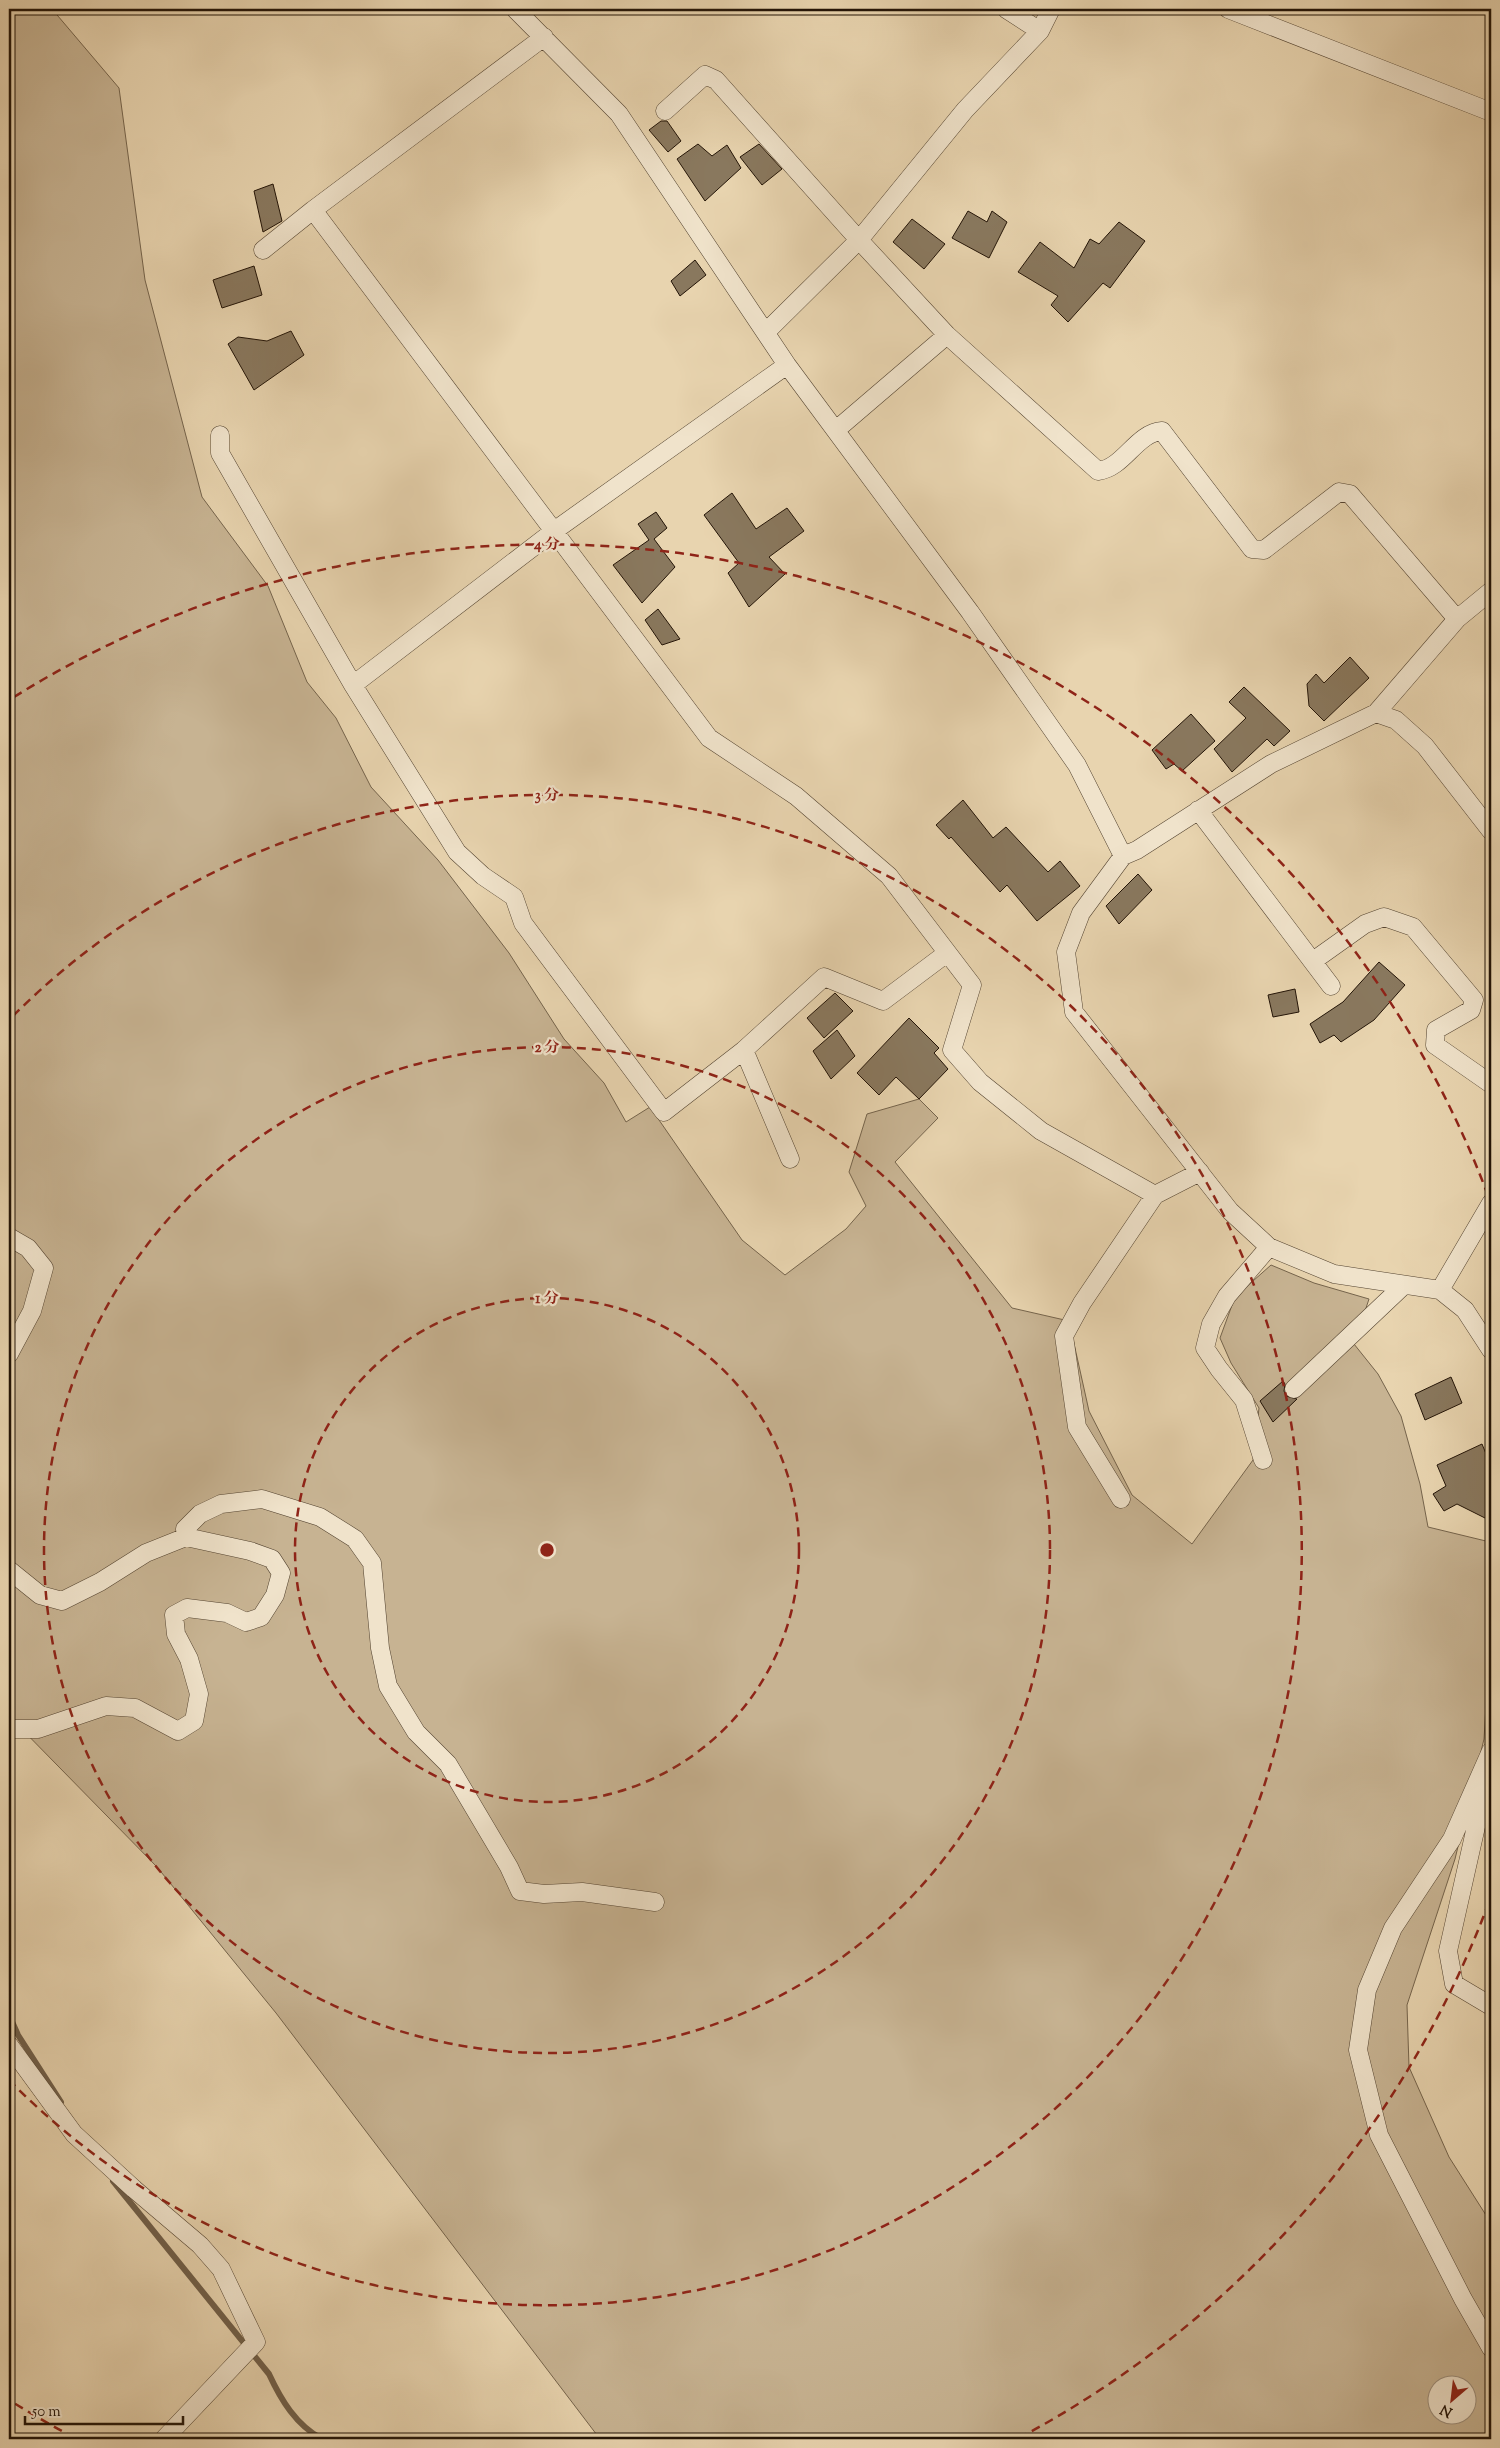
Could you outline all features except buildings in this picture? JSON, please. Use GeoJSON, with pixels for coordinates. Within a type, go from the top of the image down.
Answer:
{"type":"FeatureCollection","features":[{"type":"Feature","properties":{"kind":"street"},"geometry":{"type":"LineString","coordinates":[[515,9],[619,114],[787,365],[970,612],[1077,765],[1123,856]]}},
{"type":"Feature","properties":{"kind":"street"},"geometry":{"type":"LineString","coordinates":[[1006,9],[1040,31]]}},
{"type":"Feature","properties":{"kind":"street"},"geometry":{"type":"LineString","coordinates":[[766,332],[859,240],[965,110],[1040,31],[1051,9]]}},
{"type":"Feature","properties":{"kind":"street"},"geometry":{"type":"LineString","coordinates":[[1228,9],[1491,112]]}},
{"type":"Feature","properties":{"kind":"street"},"geometry":{"type":"LineString","coordinates":[[263,250],[544,37]]}},
{"type":"Feature","properties":{"kind":"street"},"geometry":{"type":"LineString","coordinates":[[665,111],[705,75],[716,80],[947,335],[1098,471],[1108,470],[1152,432],[1162,432],[1252,549],[1264,550],[1339,492],[1350,494],[1457,619]]}},
{"type":"Feature","properties":{"kind":"street"},"geometry":{"type":"LineString","coordinates":[[314,210],[709,738],[796,796],[889,876],[972,986],[952,1050],[980,1082],[1040,1131],[1155,1195]]}},
{"type":"Feature","properties":{"kind":"street"},"geometry":{"type":"LineString","coordinates":[[836,430],[947,335]]}},
{"type":"Feature","properties":{"kind":"street"},"geometry":{"type":"LineString","coordinates":[[353,685],[554,531],[787,365]]}},
{"type":"Feature","properties":{"kind":"street"},"geometry":{"type":"LineString","coordinates":[[220,434],[220,453],[353,685],[457,852],[483,876],[514,897],[523,923],[664,1112],[744,1050],[824,977],[883,1001],[947,953]]}},
{"type":"Feature","properties":{"kind":"street"},"geometry":{"type":"LineString","coordinates":[[1491,591],[1457,619],[1376,713],[1271,764],[1123,856],[1081,913],[1066,952],[1074,1012],[1230,1211],[1269,1247],[1334,1274],[1440,1290],[1465,1310],[1491,1350]]}},
{"type":"Feature","properties":{"kind":"street"},"geometry":{"type":"LineString","coordinates":[[1376,713],[1396,720],[1425,746],[1491,831]]}},
{"type":"Feature","properties":{"kind":"street"},"geometry":{"type":"LineString","coordinates":[[1198,810],[1331,986]]}},
{"type":"Feature","properties":{"kind":"street"},"geometry":{"type":"LineString","coordinates":[[1313,961],[1365,924],[1384,917],[1413,927],[1474,1000],[1471,1010],[1436,1030],[1435,1046],[1491,1084]]}},
{"type":"Feature","properties":{"kind":"street"},"geometry":{"type":"LineString","coordinates":[[744,1050],[790,1158]]}},
{"type":"Feature","properties":{"kind":"street"},"geometry":{"type":"LineString","coordinates":[[1121,1499],[1077,1427],[1064,1336],[1082,1303],[1155,1195],[1200,1172]]}},
{"type":"Feature","properties":{"kind":"street"},"geometry":{"type":"LineString","coordinates":[[1440,1290],[1491,1203]]}},
{"type":"Feature","properties":{"kind":"street"},"geometry":{"type":"LineString","coordinates":[[9,1237],[28,1248],[44,1268],[32,1311],[9,1354]]}},
{"type":"Feature","properties":{"kind":"street"},"geometry":{"type":"LineString","coordinates":[[1263,1460],[1244,1400],[1219,1370],[1205,1348],[1211,1324],[1227,1296],[1269,1247]]}},
{"type":"Feature","properties":{"kind":"street"},"geometry":{"type":"LineString","coordinates":[[1294,1389],[1404,1285]]}},
{"type":"Feature","properties":{"kind":"street"},"geometry":{"type":"LineString","coordinates":[[186,1537],[185,1529],[200,1514],[221,1504],[262,1500],[320,1517],[355,1539],[372,1563],[380,1648],[388,1686],[416,1732],[448,1764],[509,1867],[520,1891],[544,1894],[582,1892],[655,1902]]}},
{"type":"Feature","properties":{"kind":"street"},"geometry":{"type":"LineString","coordinates":[[9,1570],[40,1595],[62,1601],[100,1582],[146,1553],[186,1537],[272,1559],[281,1573],[275,1595],[261,1618],[246,1622],[227,1613],[187,1608],[174,1615],[176,1634],[189,1659],[199,1694],[194,1721],[178,1731],[135,1708],[106,1706],[38,1728],[9,1729]]}},
{"type":"Feature","properties":{"kind":"street"},"geometry":{"type":"LineString","coordinates":[[1491,1751],[1452,1839],[1393,1928],[1367,1990],[1358,2050],[1379,2135],[1463,2299],[1491,2348]]}},
{"type":"Feature","properties":{"kind":"street"},"geometry":{"type":"LineString","coordinates":[[1491,1759],[1448,1951],[1454,1984],[1491,2006]]}},
{"type":"Feature","properties":{"kind":"street"},"geometry":{"type":"LineString","coordinates":[[9,2045],[74,2134],[134,2189],[200,2245],[221,2269],[256,2342],[164,2439]]}},
{"type":"Feature","properties":{"kind":"shaded area"},"geometry":{"type":"Polygon","coordinates":[[[9,9],[52,9],[119,88],[145,280],[202,497],[268,586],[307,682],[336,718],[371,787],[438,860],[509,953],[564,1039],[604,1083],[626,1122],[650,1107],[742,1240],[785,1275],[846,1229],[866,1206],[849,1172],[867,1114],[919,1099],[938,1118],[895,1162],[1012,1308],[1069,1321],[1089,1411],[1132,1495],[1192,1544],[1253,1460],[1259,1408],[1231,1363],[1220,1338],[1235,1297],[1271,1265],[1314,1283],[1369,1299],[1354,1344],[1378,1374],[1401,1416],[1420,1484],[1428,1527],[1490,1542],[1489,1655],[1484,1739],[1455,1859],[1407,2005],[1409,2067],[1449,2157],[1491,2223],[1491,2439],[600,2439],[276,2013],[157,1867],[9,1716],[9,9]]]}},
{"type":"Feature","properties":{"kind":"waterway"},"geometry":{"type":"LineString","coordinates":[[9,2015],[18,2035],[61,2102]]}},
{"type":"Feature","properties":{"kind":"waterway"},"geometry":{"type":"LineString","coordinates":[[113,2181],[269,2374],[290,2411],[304,2427],[322,2439]]}}]}
